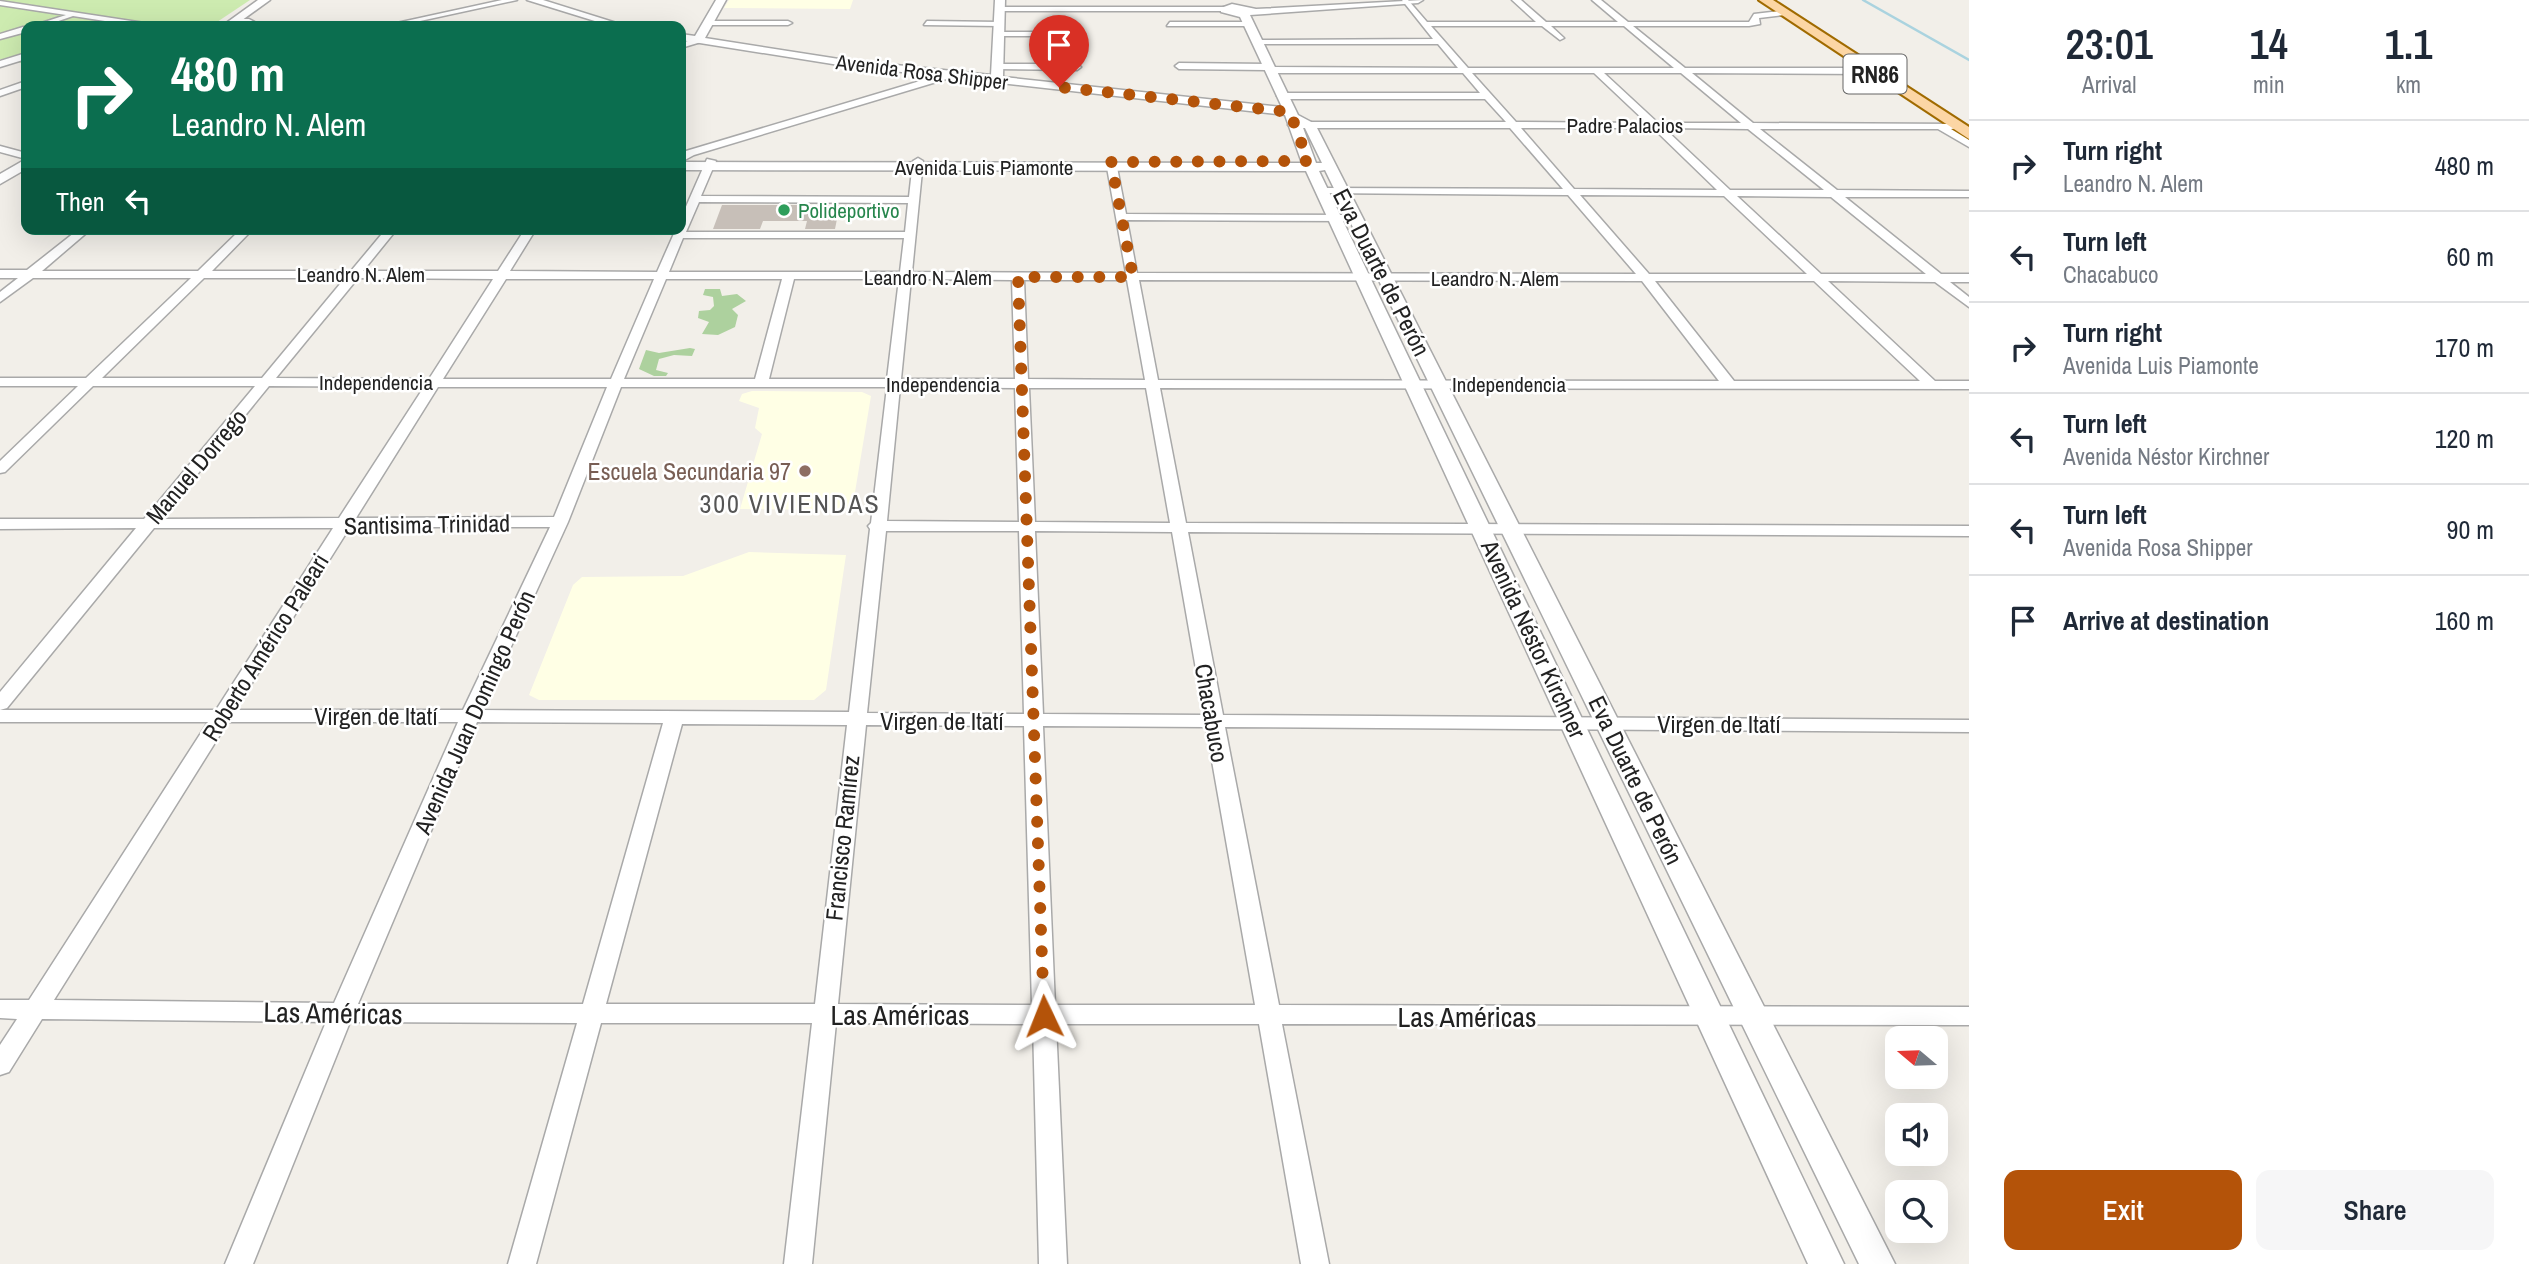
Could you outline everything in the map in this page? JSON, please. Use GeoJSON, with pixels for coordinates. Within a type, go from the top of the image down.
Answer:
{"type":"FeatureCollection","features":[{"type":"Feature","properties":{"kind":"main road","name":"RN86"},"geometry":{"type":"LineString","coordinates":[[1759,0],[1963,130]]}},
{"type":"Feature","properties":{"kind":"street"},"geometry":{"type":"LineString","coordinates":[[33,8],[61,0]]}},
{"type":"Feature","properties":{"kind":"street"},"geometry":{"type":"LineString","coordinates":[[234,21],[265,0]]}},
{"type":"Feature","properties":{"kind":"street"},"geometry":{"type":"LineString","coordinates":[[411,21],[513,0]]}},
{"type":"Feature","properties":{"kind":"street"},"geometry":{"type":"LineString","coordinates":[[532,0],[604,21]]}},
{"type":"Feature","properties":{"kind":"street"},"geometry":{"type":"LineString","coordinates":[[686,44],[698,40],[721,0]]}},
{"type":"Feature","properties":{"kind":"street"},"geometry":{"type":"LineString","coordinates":[[1103,0],[1137,9]]}},
{"type":"Feature","properties":{"kind":"street"},"geometry":{"type":"LineString","coordinates":[[1170,24],[1325,0]]}},
{"type":"Feature","properties":{"kind":"street"},"geometry":{"type":"LineString","coordinates":[[996,81],[1000,5],[1137,9],[1225,6],[1246,14],[1418,0]]}},
{"type":"Feature","properties":{"kind":"street"},"geometry":{"type":"LineString","coordinates":[[1516,0],[1560,37]]}},
{"type":"Feature","properties":{"kind":"street"},"geometry":{"type":"LineString","coordinates":[[1596,0],[1969,303]]}},
{"type":"Feature","properties":{"kind":"street"},"geometry":{"type":"LineString","coordinates":[[1404,1],[1429,24],[1465,70],[1646,278],[1730,385]]}},
{"type":"Feature","properties":{"kind":"street"},"geometry":{"type":"LineString","coordinates":[[0,3],[118,21]]}},
{"type":"Feature","properties":{"kind":"street"},"geometry":{"type":"LineString","coordinates":[[0,13],[24,6]]}},
{"type":"Feature","properties":{"kind":"street"},"geometry":{"type":"LineString","coordinates":[[1429,24],[1749,24],[1757,22],[1754,18],[1773,7]]}},
{"type":"Feature","properties":{"kind":"street","name":"Avenida Néstor Kirchner"},"geometry":{"type":"LineString","coordinates":[[1246,14],[1269,68],[1374,277],[1414,384],[1826,1264]]}},
{"type":"Feature","properties":{"kind":"street"},"geometry":{"type":"LineString","coordinates":[[54,21],[76,15]]}},
{"type":"Feature","properties":{"kind":"street"},"geometry":{"type":"LineString","coordinates":[[707,23],[788,23]]}},
{"type":"Feature","properties":{"kind":"street"},"geometry":{"type":"LineString","coordinates":[[927,23],[1070,34]]}},
{"type":"Feature","properties":{"kind":"street"},"geometry":{"type":"LineString","coordinates":[[0,37],[21,31]]}},
{"type":"Feature","properties":{"kind":"street","name":"Avenida Rosa Shipper"},"geometry":{"type":"LineString","coordinates":[[686,38],[793,56],[1293,115]]}},
{"type":"Feature","properties":{"kind":"street"},"geometry":{"type":"LineString","coordinates":[[1257,42],[1442,41]]}},
{"type":"Feature","properties":{"kind":"street"},"geometry":{"type":"LineString","coordinates":[[0,64],[21,58]]}},
{"type":"Feature","properties":{"kind":"street"},"geometry":{"type":"LineString","coordinates":[[0,64],[21,69]]}},
{"type":"Feature","properties":{"kind":"street"},"geometry":{"type":"LineString","coordinates":[[1179,66],[1872,71]]}},
{"type":"Feature","properties":{"kind":"street"},"geometry":{"type":"LineString","coordinates":[[997,67],[1077,67]]}},
{"type":"Feature","properties":{"kind":"street"},"geometry":{"type":"LineString","coordinates":[[1597,71],[1932,385]]}},
{"type":"Feature","properties":{"kind":"street"},"geometry":{"type":"LineString","coordinates":[[686,156],[950,75]]}},
{"type":"Feature","properties":{"kind":"street"},"geometry":{"type":"LineString","coordinates":[[0,93],[21,86]]}},
{"type":"Feature","properties":{"kind":"street"},"geometry":{"type":"LineString","coordinates":[[1293,115],[1488,96]]}},
{"type":"Feature","properties":{"kind":"street","name":"Padre Palacios"},"geometry":{"type":"LineString","coordinates":[[1293,115],[1513,125],[1940,126],[1963,130]]}},
{"type":"Feature","properties":{"kind":"street"},"geometry":{"type":"LineString","coordinates":[[1940,126],[1969,145]]}},
{"type":"Feature","properties":{"kind":"street"},"geometry":{"type":"LineString","coordinates":[[0,149],[21,160]]}},
{"type":"Feature","properties":{"kind":"street"},"geometry":{"type":"LineString","coordinates":[[0,156],[21,161]]}},
{"type":"Feature","properties":{"kind":"street","name":"Avenida Luis Piamonte"},"geometry":{"type":"LineString","coordinates":[[686,161],[710,164]]}},
{"type":"Feature","properties":{"kind":"street","name":"Avenida Juan Domingo Perón"},"geometry":{"type":"LineString","coordinates":[[686,218],[710,164]]}},
{"type":"Feature","properties":{"kind":"street","name":"Francisco Ramírez"},"geometry":{"type":"LineString","coordinates":[[798,1264],[917,164]]}},
{"type":"Feature","properties":{"kind":"street","name":"Chacabuco"},"geometry":{"type":"LineString","coordinates":[[1112,164],[1267,1017],[1315,1264]]}},
{"type":"Feature","properties":{"kind":"street","name":"Avenida Luis Piamonte"},"geometry":{"type":"LineString","coordinates":[[686,166],[1319,164]]}},
{"type":"Feature","properties":{"kind":"street"},"geometry":{"type":"LineString","coordinates":[[0,180],[21,165]]}},
{"type":"Feature","properties":{"kind":"street"},"geometry":{"type":"LineString","coordinates":[[1333,191],[1969,194]]}},
{"type":"Feature","properties":{"kind":"street"},"geometry":{"type":"LineString","coordinates":[[694,199],[912,200]]}},
{"type":"Feature","properties":{"kind":"street"},"geometry":{"type":"LineString","coordinates":[[1122,217],[1346,218]]}},
{"type":"Feature","properties":{"kind":"street"},"geometry":{"type":"LineString","coordinates":[[0,298],[79,235]]}},
{"type":"Feature","properties":{"kind":"street"},"geometry":{"type":"LineString","coordinates":[[0,469],[242,235]]}},
{"type":"Feature","properties":{"kind":"street","name":"Manuel Dorrego"},"geometry":{"type":"LineString","coordinates":[[0,704],[387,235]]}},
{"type":"Feature","properties":{"kind":"street","name":"Roberto Américo Paleari"},"geometry":{"type":"LineString","coordinates":[[0,1065],[527,235]]}},
{"type":"Feature","properties":{"kind":"street"},"geometry":{"type":"LineString","coordinates":[[679,235],[908,235]]}},
{"type":"Feature","properties":{"kind":"street","name":"Avenida Juan Domingo Perón"},"geometry":{"type":"LineString","coordinates":[[239,1264],[342,1013],[470,716],[560,522],[679,235]]}},
{"type":"Feature","properties":{"kind":"street","name":"Leandro N. Alem"},"geometry":{"type":"LineString","coordinates":[[0,274],[1969,278]]}},
{"type":"Feature","properties":{"kind":"street"},"geometry":{"type":"LineString","coordinates":[[761,383],[789,276]]}},
{"type":"Feature","properties":{"kind":"street"},"geometry":{"type":"LineString","coordinates":[[1018,277],[1053,1264]]}},
{"type":"Feature","properties":{"kind":"street","name":"Eva Duarte de Perón"},"geometry":{"type":"LineString","coordinates":[[1374,277],[1438,384],[1877,1264]]}},
{"type":"Feature","properties":{"kind":"street","name":"Independencia"},"geometry":{"type":"LineString","coordinates":[[0,382],[1969,385]]}},
{"type":"Feature","properties":{"kind":"street","name":"Santisima Trinidad"},"geometry":{"type":"LineString","coordinates":[[0,524],[343,525],[560,522]]}},
{"type":"Feature","properties":{"kind":"street"},"geometry":{"type":"LineString","coordinates":[[876,526],[1484,531],[1969,531]]}},
{"type":"Feature","properties":{"kind":"street","name":"Virgen de Itatí"},"geometry":{"type":"LineString","coordinates":[[0,716],[470,716],[1969,726]]}},
{"type":"Feature","properties":{"kind":"street"},"geometry":{"type":"LineString","coordinates":[[522,1264],[674,719]]}},
{"type":"Feature","properties":{"kind":"street","name":"Las Américas"},"geometry":{"type":"LineString","coordinates":[[0,1009],[1267,1017],[1969,1016]]}},
{"type":"Feature","properties":{"kind":"shaded area"},"geometry":{"type":"Polygon","coordinates":[[[729,0],[853,0],[850,9],[724,8],[729,0]]]}},
{"type":"Feature","properties":{"kind":"shaded area","name":"Escuela Secundaria 97"},"geometry":{"type":"Polygon","coordinates":[[[752,391],[862,392],[871,396],[852,510],[740,509],[762,434],[755,428],[759,408],[739,401],[742,394],[752,391]]]}},
{"type":"Feature","properties":{"kind":"shaded area"},"geometry":{"type":"Polygon","coordinates":[[[749,552],[846,555],[826,690],[814,700],[539,700],[529,695],[573,585],[582,577],[683,576],[749,552]]]}},
{"type":"Feature","properties":{"kind":"green space"},"geometry":{"type":"Polygon","coordinates":[[[0,0],[250,0],[218,21],[21,21],[21,63],[0,59],[0,0]]]}},
{"type":"Feature","properties":{"kind":"green space"},"geometry":{"type":"Polygon","coordinates":[[[705,289],[720,289],[722,296],[737,294],[746,301],[732,309],[738,315],[735,327],[718,335],[702,334],[709,322],[698,318],[699,311],[710,310],[714,306],[713,297],[703,295],[705,289]]]}},
{"type":"Feature","properties":{"kind":"green space"},"geometry":{"type":"Polygon","coordinates":[[[695,349],[692,356],[674,355],[659,359],[656,370],[668,373],[666,376],[654,376],[639,369],[646,350],[659,353],[695,349]]]}},
{"type":"Feature","properties":{"kind":"building","name":"Polideportivo"},"geometry":{"type":"Polygon","coordinates":[[[722,205],[850,205],[847,219],[837,219],[835,229],[805,229],[807,221],[763,221],[760,229],[713,229],[722,205]]]}},
{"type":"Feature","properties":{"kind":"waterway"},"geometry":{"type":"LineString","coordinates":[[1863,0],[1969,60]]}},
{"type":"Feature","properties":{"kind":"place","name":"Polideportivo"},"geometry":{"type":"Point","coordinates":[784,210]}},
{"type":"Feature","properties":{"kind":"place","name":"Escuela Secundaria 97"},"geometry":{"type":"Point","coordinates":[805,471]}},
{"type":"Feature","properties":{"kind":"district","name":"300 VIVIENDAS"},"geometry":{"type":"Point","coordinates":[790,503]}},
{"type":"Feature","properties":{"kind":"route"},"geometry":{"type":"LineString","coordinates":[[1044,1016],[1018,277],[1133,277],[1111,162],[1308,161],[1290,112],[1059,87]]}}]}
